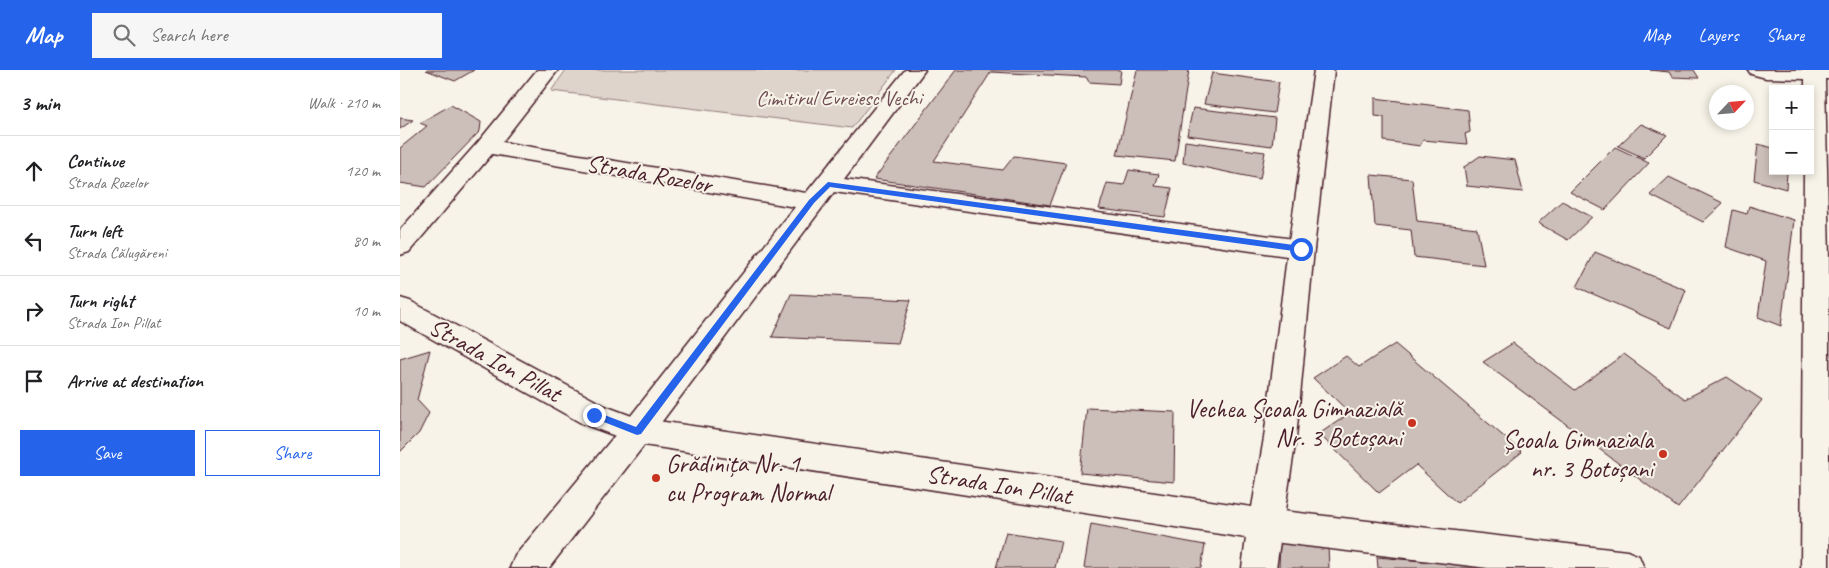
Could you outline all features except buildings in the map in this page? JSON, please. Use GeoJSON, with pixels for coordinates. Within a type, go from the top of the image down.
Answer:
{"type":"FeatureCollection","features":[{"type":"Feature","properties":{"kind":"street"},"geometry":{"type":"LineString","coordinates":[[400,246],[487,146],[548,70]]}},
{"type":"Feature","properties":{"kind":"street"},"geometry":{"type":"LineString","coordinates":[[527,568],[637,431],[915,70]]}},
{"type":"Feature","properties":{"kind":"street"},"geometry":{"type":"LineString","coordinates":[[1259,568],[1280,438],[1301,249],[1324,70]]}},
{"type":"Feature","properties":{"kind":"street"},"geometry":{"type":"LineString","coordinates":[[1758,70],[1766,72],[1822,73],[1818,568]]}},
{"type":"Feature","properties":{"kind":"street","name":"Strada Rozelor"},"geometry":{"type":"LineString","coordinates":[[487,146],[820,193],[1301,249]]}},
{"type":"Feature","properties":{"kind":"street","name":"Strada Ion Pillat"},"geometry":{"type":"LineString","coordinates":[[400,308],[594,415],[637,431],[1265,525],[1627,568]]}},
{"type":"Feature","properties":{"kind":"green space","name":"Cimitirul Evreiesc Vechi"},"geometry":{"type":"Polygon","coordinates":[[[566,70],[896,70],[852,128],[551,91],[566,70]]]}},
{"type":"Feature","properties":{"kind":"place","name":"Vechea Școala Gimnazială Nr. 3 Botoșani"},"geometry":{"type":"Point","coordinates":[1412,423]}},
{"type":"Feature","properties":{"kind":"place","name":"Școala Gimnaziala nr. 3 Botoșani"},"geometry":{"type":"Point","coordinates":[1663,454]}},
{"type":"Feature","properties":{"kind":"place","name":"Grădinița Nr. 1 cu Program Normal"},"geometry":{"type":"Point","coordinates":[656,478]}},
{"type":"Feature","properties":{"kind":"route"},"geometry":{"type":"LineString","coordinates":[[594,415],[637,431],[812,202],[828,184],[1301,249]]}}]}
